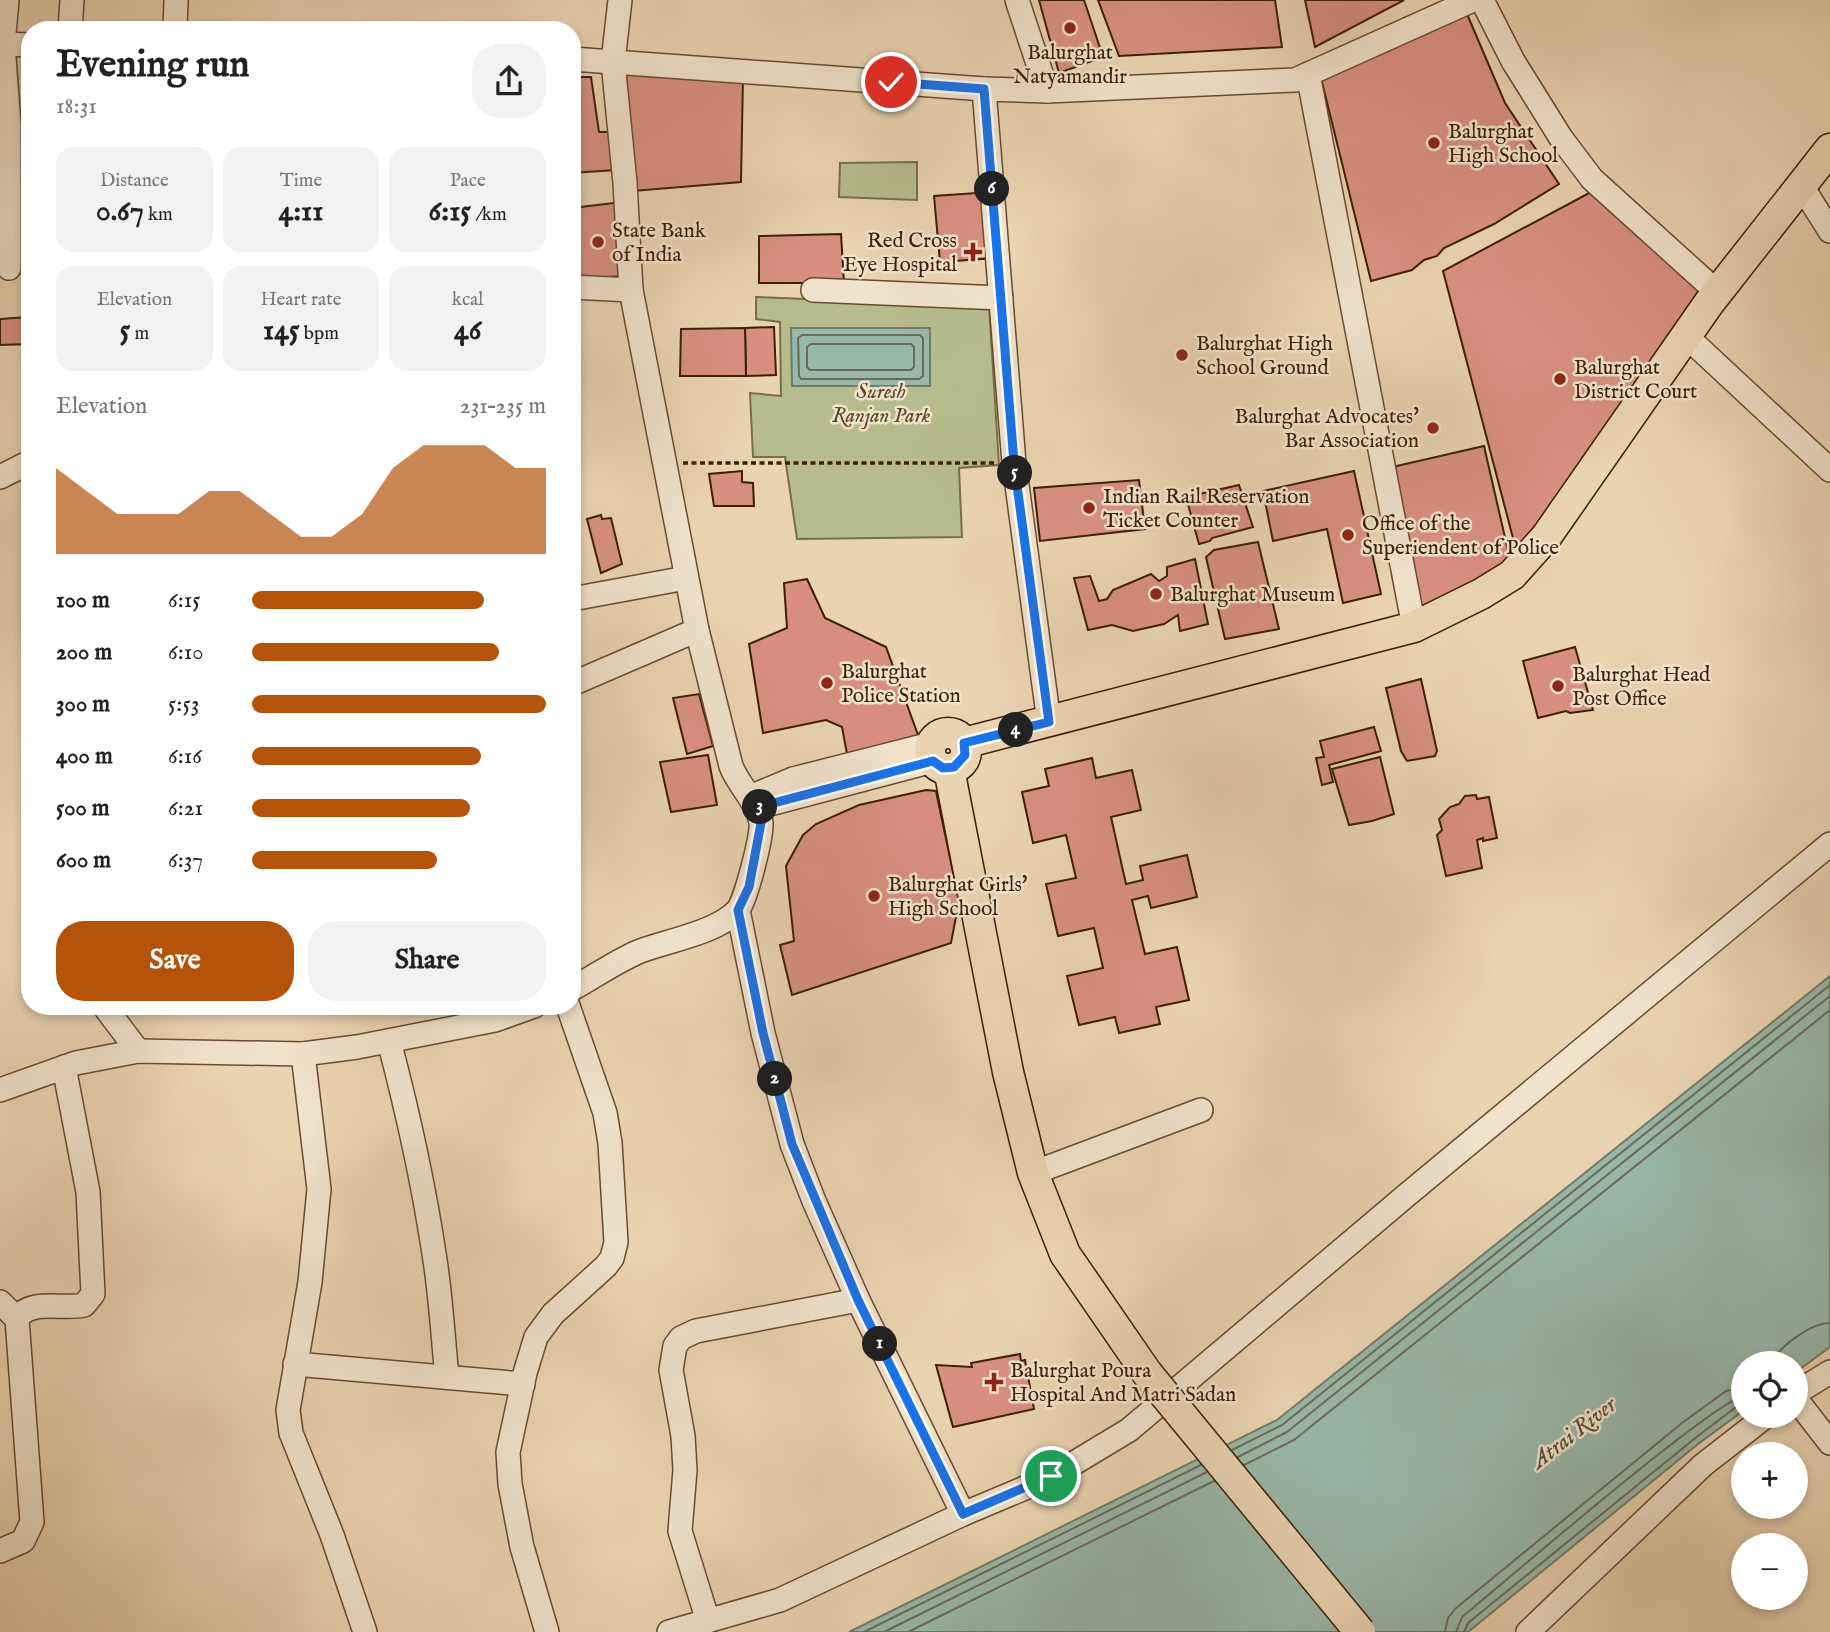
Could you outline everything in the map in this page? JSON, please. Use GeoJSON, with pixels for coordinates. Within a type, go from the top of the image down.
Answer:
{"type":"FeatureCollection","features":[{"type":"Feature","properties":{"kind":"main road"},"geometry":{"type":"LineString","coordinates":[[1360,1632],[1147,1373],[1065,1254],[1033,1173],[938,758],[963,760],[964,743],[1414,626],[1481,594],[1512,575],[1546,537],[1718,293],[1815,196],[1830,149]]}},
{"type":"Feature","properties":{"kind":"street"},"geometry":{"type":"LineString","coordinates":[[7,0],[2,44],[9,124],[9,268]]}},
{"type":"Feature","properties":{"kind":"street"},"geometry":{"type":"LineString","coordinates":[[71,21],[72,0]]}},
{"type":"Feature","properties":{"kind":"street"},"geometry":{"type":"LineString","coordinates":[[175,21],[176,0]]}},
{"type":"Feature","properties":{"kind":"street"},"geometry":{"type":"LineString","coordinates":[[581,984],[636,953],[720,923],[738,910],[749,887],[761,823],[752,803],[738,785],[731,766],[696,630],[631,290],[625,183],[613,62],[620,0]]}},
{"type":"Feature","properties":{"kind":"street"},"geometry":{"type":"LineString","coordinates":[[1017,0],[1047,91]]}},
{"type":"Feature","properties":{"kind":"street"},"geometry":{"type":"LineString","coordinates":[[581,60],[984,89],[1047,91],[1295,80],[1473,0]]}},
{"type":"Feature","properties":{"kind":"street"},"geometry":{"type":"LineString","coordinates":[[1482,0],[1513,61],[1561,138],[1591,179],[1718,293]]}},
{"type":"Feature","properties":{"kind":"street"},"geometry":{"type":"LineString","coordinates":[[2,44],[21,45]]}},
{"type":"Feature","properties":{"kind":"street"},"geometry":{"type":"LineString","coordinates":[[1308,74],[1414,626]]}},
{"type":"Feature","properties":{"kind":"street"},"geometry":{"type":"LineString","coordinates":[[984,89],[1014,463],[1049,722]]}},
{"type":"Feature","properties":{"kind":"street"},"geometry":{"type":"LineString","coordinates":[[1815,196],[1830,230]]}},
{"type":"Feature","properties":{"kind":"street"},"geometry":{"type":"LineString","coordinates":[[581,287],[631,290]]}},
{"type":"Feature","properties":{"kind":"street"},"geometry":{"type":"LineString","coordinates":[[813,290],[1001,298]]}},
{"type":"Feature","properties":{"kind":"street"},"geometry":{"type":"LineString","coordinates":[[1686,336],[1830,470]]}},
{"type":"Feature","properties":{"kind":"street"},"geometry":{"type":"LineString","coordinates":[[0,477],[21,467]]}},
{"type":"Feature","properties":{"kind":"street"},"geometry":{"type":"LineString","coordinates":[[581,597],[686,578]]}},
{"type":"Feature","properties":{"kind":"street"},"geometry":{"type":"LineString","coordinates":[[581,680],[696,630]]}},
{"type":"Feature","properties":{"kind":"street"},"geometry":{"type":"LineString","coordinates":[[752,803],[938,758]]}},
{"type":"Feature","properties":{"kind":"street"},"geometry":{"type":"LineString","coordinates":[[669,1632],[780,1600],[1051,1476],[1129,1430],[1408,1194],[1830,844]]}},
{"type":"Feature","properties":{"kind":"street"},"geometry":{"type":"LineString","coordinates":[[738,910],[763,1033],[792,1144],[858,1300],[963,1514]]}},
{"type":"Feature","properties":{"kind":"street"},"geometry":{"type":"LineString","coordinates":[[111,1015],[138,1051]]}},
{"type":"Feature","properties":{"kind":"street"},"geometry":{"type":"LineString","coordinates":[[0,1090],[64,1068],[138,1051],[303,1054],[389,1041],[509,1015]]}},
{"type":"Feature","properties":{"kind":"street"},"geometry":{"type":"LineString","coordinates":[[547,1632],[522,1547],[510,1484],[509,1452],[523,1384],[537,1338],[553,1314],[606,1266],[612,1258],[616,1242],[610,1143],[605,1113],[571,1015]]}},
{"type":"Feature","properties":{"kind":"street"},"geometry":{"type":"LineString","coordinates":[[389,1041],[411,1123],[420,1171],[435,1261],[447,1377]]}},
{"type":"Feature","properties":{"kind":"street"},"geometry":{"type":"LineString","coordinates":[[303,1054],[319,1189],[310,1282],[288,1410],[292,1433],[332,1535],[365,1632]]}},
{"type":"Feature","properties":{"kind":"street"},"geometry":{"type":"LineString","coordinates":[[17,1319],[24,1310],[34,1307],[84,1305],[93,1294],[88,1192],[64,1068]]}},
{"type":"Feature","properties":{"kind":"street"},"geometry":{"type":"LineString","coordinates":[[1033,1173],[1201,1110]]}},
{"type":"Feature","properties":{"kind":"street"},"geometry":{"type":"LineString","coordinates":[[708,1621],[680,1531],[685,1470],[683,1436],[671,1370],[675,1346],[681,1338],[696,1331],[858,1300]]}},
{"type":"Feature","properties":{"kind":"street"},"geometry":{"type":"LineString","coordinates":[[0,1302],[17,1319],[32,1522],[23,1541],[0,1550]]}},
{"type":"Feature","properties":{"kind":"street"},"geometry":{"type":"LineString","coordinates":[[295,1363],[523,1384]]}},
{"type":"Feature","properties":{"kind":"street"},"geometry":{"type":"LineString","coordinates":[[1808,1386],[1830,1372]]}},
{"type":"Feature","properties":{"kind":"street"},"geometry":{"type":"LineString","coordinates":[[1808,1415],[1830,1443]]}},
{"type":"Feature","properties":{"kind":"street"},"geometry":{"type":"LineString","coordinates":[[1528,1632],[1703,1465],[1751,1428]]}},
{"type":"Feature","properties":{"kind":"path"},"geometry":{"type":"LineString","coordinates":[[665,463],[1014,463]]}},
{"type":"Feature","properties":{"kind":"green space"},"geometry":{"type":"Polygon","coordinates":[[[917,162],[917,200],[839,197],[840,163],[917,162]]]}},
{"type":"Feature","properties":{"kind":"green space","name":"Suresh Ranjan Park"},"geometry":{"type":"Polygon","coordinates":[[[756,297],[989,306],[999,465],[959,468],[962,537],[797,539],[785,457],[753,457],[750,393],[781,396],[780,322],[756,319],[756,297]]]}},
{"type":"Feature","properties":{"kind":"water"},"geometry":{"type":"Polygon","coordinates":[[[791,328],[930,328],[930,386],[792,386],[791,328]]]}},
{"type":"Feature","properties":{"kind":"water","name":"Atrai River"},"geometry":{"type":"Polygon","coordinates":[[[1830,976],[1830,1347],[1808,1363],[1808,1351],[1731,1351],[1731,1420],[1468,1632],[849,1632],[1277,1420],[1830,976]]]}},
{"type":"Feature","properties":{"kind":"building","name":"Balurghat Natyamandir"},"geometry":{"type":"Polygon","coordinates":[[[1039,0],[1084,0],[1103,57],[1059,73],[1039,0]]]}},
{"type":"Feature","properties":{"kind":"building"},"geometry":{"type":"Polygon","coordinates":[[[1098,0],[1275,0],[1282,47],[1119,56],[1098,0]]]}},
{"type":"Feature","properties":{"kind":"building"},"geometry":{"type":"Polygon","coordinates":[[[1305,0],[1404,0],[1315,47],[1305,0]]]}},
{"type":"Feature","properties":{"kind":"building","name":"Balurghat High School"},"geometry":{"type":"Polygon","coordinates":[[[1467,14],[1505,103],[1559,184],[1494,224],[1444,248],[1437,256],[1424,260],[1412,270],[1371,281],[1321,78],[1467,14]]]}},
{"type":"Feature","properties":{"kind":"building"},"geometry":{"type":"Polygon","coordinates":[[[618,68],[743,78],[741,182],[633,191],[618,68]]]}},
{"type":"Feature","properties":{"kind":"building"},"geometry":{"type":"Polygon","coordinates":[[[581,77],[591,77],[599,132],[613,132],[616,170],[581,172],[581,77]]]}},
{"type":"Feature","properties":{"kind":"building"},"geometry":{"type":"Polygon","coordinates":[[[991,192],[996,258],[940,262],[934,196],[991,192]]]}},
{"type":"Feature","properties":{"kind":"building","name":"Balurghat District Court"},"geometry":{"type":"Polygon","coordinates":[[[1591,192],[1711,292],[1519,561],[1443,271],[1591,192]]]}},
{"type":"Feature","properties":{"kind":"building","name":"State Bank of India"},"geometry":{"type":"Polygon","coordinates":[[[622,202],[625,276],[581,278],[581,207],[622,202]]]}},
{"type":"Feature","properties":{"kind":"building"},"geometry":{"type":"Polygon","coordinates":[[[841,234],[844,283],[759,283],[759,236],[841,234]]]}},
{"type":"Feature","properties":{"kind":"building"},"geometry":{"type":"Polygon","coordinates":[[[21,318],[21,344],[0,345],[0,319],[21,318]]]}},
{"type":"Feature","properties":{"kind":"building"},"geometry":{"type":"Polygon","coordinates":[[[774,327],[776,375],[746,376],[745,328],[774,327]]]}},
{"type":"Feature","properties":{"kind":"building"},"geometry":{"type":"Polygon","coordinates":[[[745,328],[746,376],[680,376],[681,329],[745,328]]]}},
{"type":"Feature","properties":{"kind":"building"},"geometry":{"type":"Polygon","coordinates":[[[1484,446],[1512,568],[1421,614],[1388,468],[1484,446]]]}},
{"type":"Feature","properties":{"kind":"building"},"geometry":{"type":"Polygon","coordinates":[[[742,471],[742,482],[753,483],[754,506],[714,506],[709,474],[742,471]]]}},
{"type":"Feature","properties":{"kind":"building","name":"Office of the Superiendent of Police"},"geometry":{"type":"Polygon","coordinates":[[[1354,471],[1381,594],[1343,603],[1327,529],[1273,541],[1263,491],[1354,471]]]}},
{"type":"Feature","properties":{"kind":"building","name":"Indian Rail Reservation Ticket Counter"},"geometry":{"type":"Polygon","coordinates":[[[1139,480],[1145,529],[1040,541],[1034,488],[1139,480]]]}},
{"type":"Feature","properties":{"kind":"building"},"geometry":{"type":"Polygon","coordinates":[[[1239,485],[1253,527],[1199,544],[1186,497],[1239,485]]]}},
{"type":"Feature","properties":{"kind":"building"},"geometry":{"type":"Polygon","coordinates":[[[601,515],[602,519],[611,518],[622,564],[601,573],[587,519],[601,515]]]}},
{"type":"Feature","properties":{"kind":"building"},"geometry":{"type":"Polygon","coordinates":[[[1258,542],[1279,629],[1225,639],[1206,557],[1214,550],[1258,542]]]}},
{"type":"Feature","properties":{"kind":"building","name":"Balurghat Museum"},"geometry":{"type":"Polygon","coordinates":[[[1195,559],[1208,624],[1180,631],[1178,615],[1164,624],[1133,631],[1112,625],[1088,630],[1074,578],[1090,576],[1099,601],[1107,599],[1113,590],[1151,574],[1159,581],[1167,576],[1167,567],[1195,559]]]}},
{"type":"Feature","properties":{"kind":"building","name":"Balurghat Police Station"},"geometry":{"type":"Polygon","coordinates":[[[807,579],[825,618],[886,647],[918,735],[847,754],[842,727],[826,720],[763,733],[749,644],[787,628],[784,583],[807,579]]]}},
{"type":"Feature","properties":{"kind":"building","name":"Balurghat Head Post Office"},"geometry":{"type":"Polygon","coordinates":[[[1575,647],[1593,710],[1570,713],[1566,711],[1538,718],[1523,661],[1575,647]]]}},
{"type":"Feature","properties":{"kind":"building"},"geometry":{"type":"Polygon","coordinates":[[[1421,679],[1437,751],[1435,756],[1407,761],[1401,751],[1386,688],[1421,679]]]}},
{"type":"Feature","properties":{"kind":"building"},"geometry":{"type":"Polygon","coordinates":[[[699,694],[713,746],[687,754],[673,698],[699,694]]]}},
{"type":"Feature","properties":{"kind":"building"},"geometry":{"type":"Polygon","coordinates":[[[1374,727],[1381,751],[1329,765],[1333,782],[1322,785],[1316,758],[1324,757],[1320,741],[1374,727]]]}},
{"type":"Feature","properties":{"kind":"building"},"geometry":{"type":"Polygon","coordinates":[[[708,755],[717,805],[671,812],[660,762],[708,755]]]}},
{"type":"Feature","properties":{"kind":"building"},"geometry":{"type":"Polygon","coordinates":[[[1380,757],[1394,814],[1349,825],[1332,769],[1380,757]]]}},
{"type":"Feature","properties":{"kind":"building"},"geometry":{"type":"Polygon","coordinates":[[[1092,758],[1096,778],[1132,770],[1141,810],[1111,817],[1126,884],[1143,880],[1140,866],[1187,855],[1197,897],[1151,908],[1148,896],[1132,900],[1145,954],[1177,947],[1189,1000],[1156,1007],[1160,1024],[1119,1033],[1115,1017],[1079,1025],[1067,976],[1103,968],[1094,928],[1058,936],[1046,884],[1076,878],[1066,835],[1033,843],[1022,792],[1049,786],[1045,769],[1092,758]]]}},
{"type":"Feature","properties":{"kind":"building","name":"Balurghat Girls' High School"},"geometry":{"type":"Polygon","coordinates":[[[926,790],[936,791],[959,901],[951,943],[792,995],[780,945],[794,941],[786,866],[803,835],[816,824],[859,805],[926,790]]]}},
{"type":"Feature","properties":{"kind":"building"},"geometry":{"type":"Polygon","coordinates":[[[1476,795],[1477,799],[1489,797],[1497,838],[1477,840],[1482,868],[1446,876],[1437,835],[1442,830],[1439,819],[1465,796],[1476,795]]]}},
{"type":"Feature","properties":{"kind":"building"},"geometry":{"type":"Polygon","coordinates":[[[1020,1354],[1021,1361],[1025,1360],[1034,1409],[953,1427],[936,1365],[972,1367],[971,1363],[1020,1354]]]}},
{"type":"Feature","properties":{"kind":"place","name":"Balurghat Natyamandir"},"geometry":{"type":"Point","coordinates":[1070,28]}},
{"type":"Feature","properties":{"kind":"place","name":"Balurghat High School"},"geometry":{"type":"Point","coordinates":[1434,143]}},
{"type":"Feature","properties":{"kind":"place","name":"State Bank of India"},"geometry":{"type":"Point","coordinates":[598,242]}},
{"type":"Feature","properties":{"kind":"place","name":"Red Cross Eye Hospital"},"geometry":{"type":"Point","coordinates":[973,252]}},
{"type":"Feature","properties":{"kind":"place","name":"Balurghat High School Ground"},"geometry":{"type":"Point","coordinates":[1182,355]}},
{"type":"Feature","properties":{"kind":"place","name":"Balurghat District Court"},"geometry":{"type":"Point","coordinates":[1560,379]}},
{"type":"Feature","properties":{"kind":"place","name":"Balurghat Advocates' Bar Association"},"geometry":{"type":"Point","coordinates":[1433,428]}},
{"type":"Feature","properties":{"kind":"place","name":"Indian Rail Reservation Ticket Counter"},"geometry":{"type":"Point","coordinates":[1089,508]}},
{"type":"Feature","properties":{"kind":"place","name":"Office of the Superiendent of Police"},"geometry":{"type":"Point","coordinates":[1348,535]}},
{"type":"Feature","properties":{"kind":"place","name":"Balurghat Museum"},"geometry":{"type":"Point","coordinates":[1156,594]}},
{"type":"Feature","properties":{"kind":"place","name":"Balurghat Police Station"},"geometry":{"type":"Point","coordinates":[827,683]}},
{"type":"Feature","properties":{"kind":"place","name":"Balurghat Head Post Office"},"geometry":{"type":"Point","coordinates":[1558,686]}},
{"type":"Feature","properties":{"kind":"place","name":"Balurghat Girls' High School"},"geometry":{"type":"Point","coordinates":[874,896]}},
{"type":"Feature","properties":{"kind":"place","name":"Balurghat Poura Hospital And Matri Sadan"},"geometry":{"type":"Point","coordinates":[994,1382]}},
{"type":"Feature","properties":{"kind":"route"},"geometry":{"type":"LineString","coordinates":[[891,82],[984,89],[1014,463],[1049,722],[964,743],[966,749],[963,760],[949,769],[933,761],[755,808],[761,823],[749,887],[738,910],[763,1033],[792,1144],[858,1300],[963,1514],[1051,1476]]}}]}
